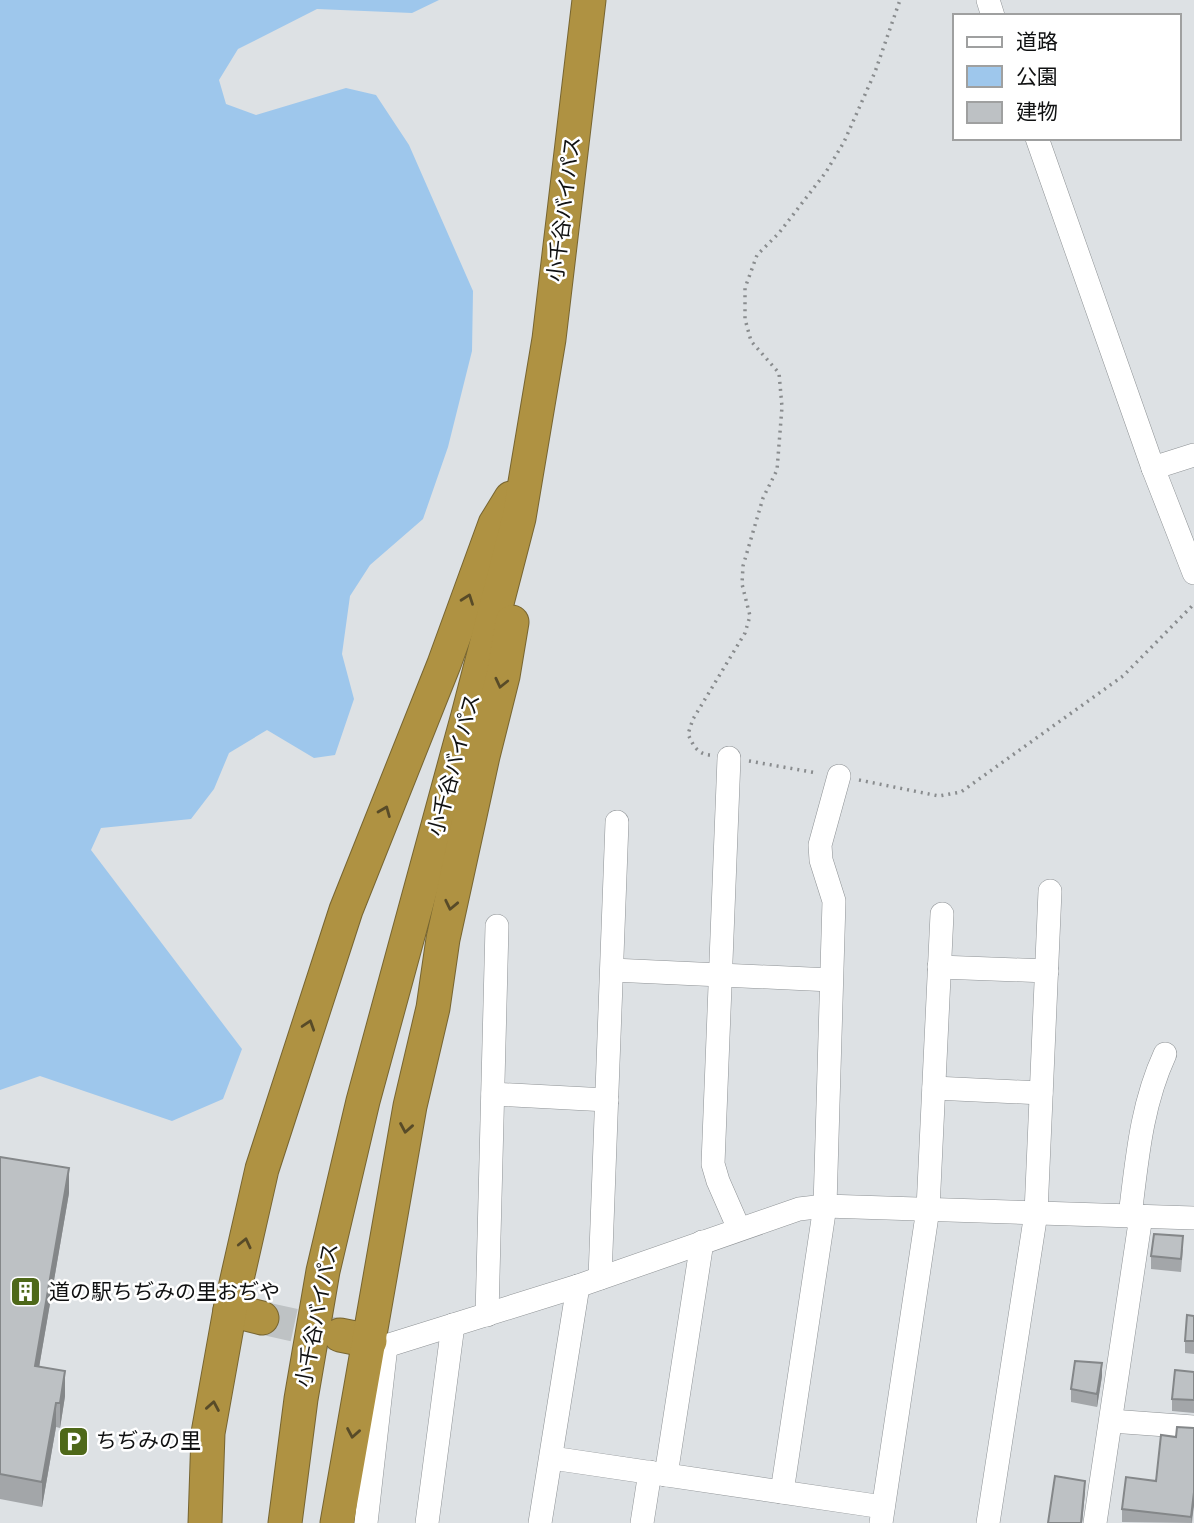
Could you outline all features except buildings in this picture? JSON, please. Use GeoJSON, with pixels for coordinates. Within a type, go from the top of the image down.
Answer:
{"type":"FeatureCollection","features":[{"type":"Feature","properties":{"kind":"highway","name":"小千谷バイパス"},"geometry":{"type":"LineString","coordinates":[[285,1523],[301,1399],[323,1271],[359,1114],[519,518],[549,339],[589,0]]}},
{"type":"Feature","properties":{"kind":"highway"},"geometry":{"type":"LineString","coordinates":[[205,1523],[208,1433],[246,1314],[262,1169],[346,910],[444,664],[495,524],[527,471]]}},
{"type":"Feature","properties":{"kind":"highway"},"geometry":{"type":"LineString","coordinates":[[337,1523],[365,1341],[410,1106],[433,1008],[443,939],[503,676],[512,621],[519,518]]}},
{"type":"Feature","properties":{"kind":"street"},"geometry":{"type":"LineString","coordinates":[[1038,140],[1153,468],[1194,573]]}},
{"type":"Feature","properties":{"kind":"street"},"geometry":{"type":"LineString","coordinates":[[1153,468],[1194,456]]}},
{"type":"Feature","properties":{"kind":"street"},"geometry":{"type":"LineString","coordinates":[[729,758],[713,1164],[739,1229]]}},
{"type":"Feature","properties":{"kind":"street"},"geometry":{"type":"LineString","coordinates":[[782,1492],[825,1206],[834,901],[821,860],[820,845],[839,776]]}},
{"type":"Feature","properties":{"kind":"street"},"geometry":{"type":"LineString","coordinates":[[600,1278],[617,822]]}},
{"type":"Feature","properties":{"kind":"street"},"geometry":{"type":"LineString","coordinates":[[988,1523],[1036,1213],[1050,891]]}},
{"type":"Feature","properties":{"kind":"street"},"geometry":{"type":"LineString","coordinates":[[552,1458],[782,1492],[882,1515],[928,1209],[942,914]]}},
{"type":"Feature","properties":{"kind":"street"},"geometry":{"type":"LineString","coordinates":[[487,1315],[497,926]]}},
{"type":"Feature","properties":{"kind":"street"},"geometry":{"type":"LineString","coordinates":[[939,967],[1047,971]]}},
{"type":"Feature","properties":{"kind":"street"},"geometry":{"type":"LineString","coordinates":[[612,970],[831,980]]}},
{"type":"Feature","properties":{"kind":"street"},"geometry":{"type":"LineString","coordinates":[[1095,1523],[1111,1421],[1136,1216],[1140,1130],[1152,1083],[1165,1054]]}},
{"type":"Feature","properties":{"kind":"street"},"geometry":{"type":"LineString","coordinates":[[933,1088],[1041,1093]]}},
{"type":"Feature","properties":{"kind":"street"},"geometry":{"type":"LineString","coordinates":[[493,1094],[607,1100]]}},
{"type":"Feature","properties":{"kind":"street"},"geometry":{"type":"LineString","coordinates":[[366,1523],[365,1341],[453,1325],[487,1315],[799,1209],[825,1206],[1194,1218]]}},
{"type":"Feature","properties":{"kind":"street"},"geometry":{"type":"LineString","coordinates":[[642,1523],[658,1473],[702,1242]]}},
{"type":"Feature","properties":{"kind":"street"},"geometry":{"type":"LineString","coordinates":[[540,1523],[578,1286]]}},
{"type":"Feature","properties":{"kind":"street"},"geometry":{"type":"LineString","coordinates":[[427,1523],[453,1325]]}},
{"type":"Feature","properties":{"kind":"street"},"geometry":{"type":"LineString","coordinates":[[1111,1421],[1194,1427]]}},
{"type":"Feature","properties":{"kind":"path"},"geometry":{"type":"LineString","coordinates":[[900,0],[875,72],[844,142],[826,172],[779,233],[757,255],[745,288],[746,319],[751,341],[779,373],[782,407],[777,470],[763,498],[743,566],[742,584],[750,616],[745,633],[693,719],[688,734],[694,747],[704,754],[939,796],[961,792],[1123,676],[1194,604]]}},
{"type":"Feature","properties":{"kind":"green space"},"geometry":{"type":"Polygon","coordinates":[[[0,0],[439,0],[412,13],[317,9],[238,49],[219,80],[226,104],[256,115],[346,88],[376,95],[409,145],[473,291],[472,351],[448,447],[423,519],[370,565],[350,596],[342,654],[354,699],[335,755],[314,758],[267,730],[229,753],[214,789],[191,819],[101,828],[91,850],[242,1049],[223,1099],[172,1121],[40,1076],[0,1090],[0,0]]]}},
{"type":"Feature","properties":{"kind":"tunnel"},"geometry":{"type":"LineString","coordinates":[[262,1318],[340,1335]]}},
{"type":"Feature","properties":{"kind":"place","name":"道の駅ちぢみの里おぢや"},"geometry":{"type":"Point","coordinates":[26,1292]}},
{"type":"Feature","properties":{"kind":"place","name":"ちぢみの里"},"geometry":{"type":"Point","coordinates":[73,1441]}}]}
